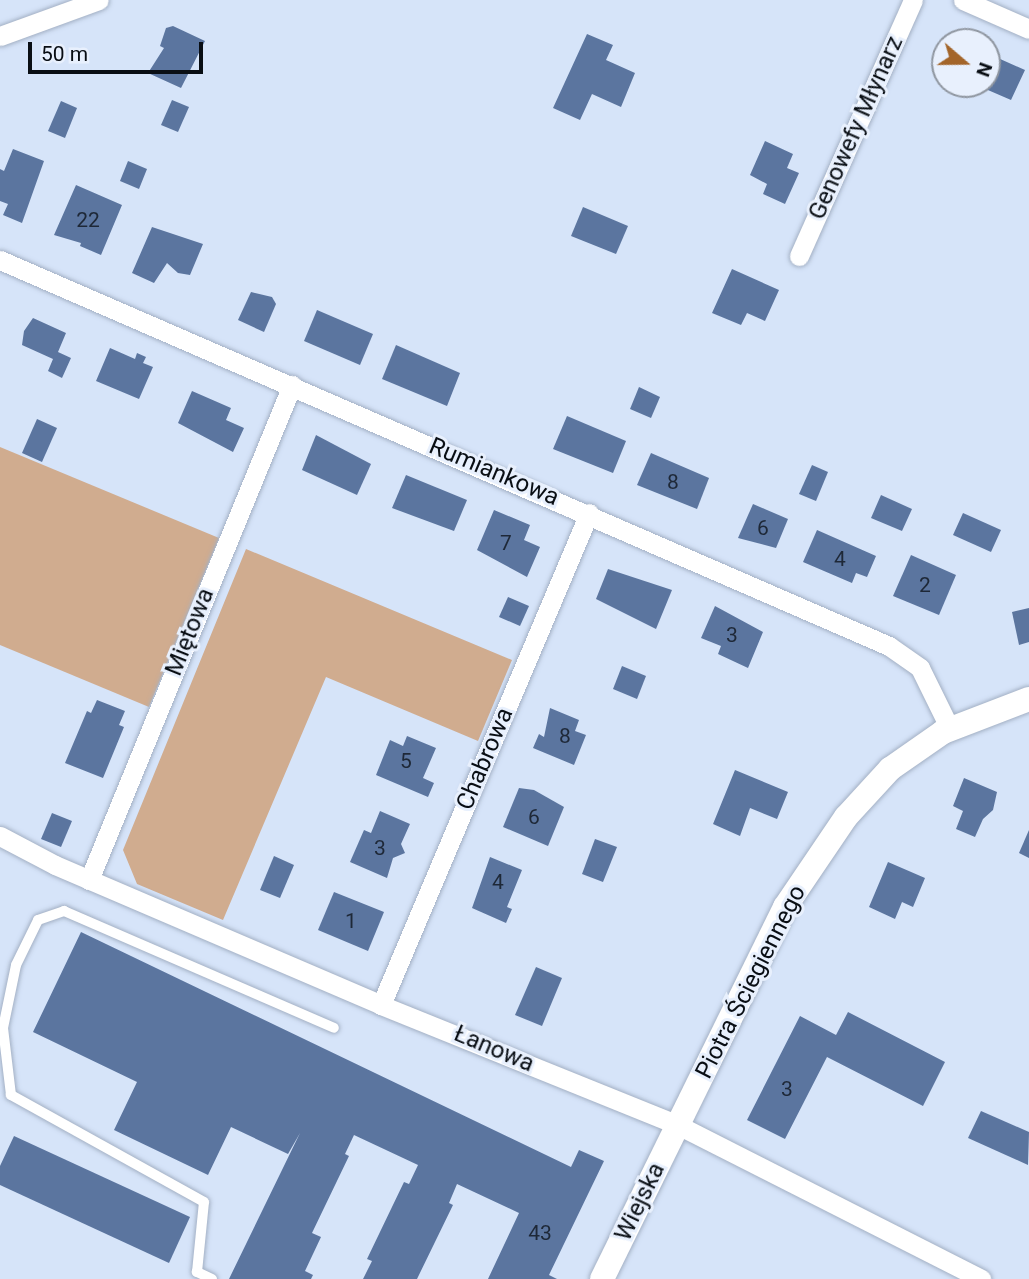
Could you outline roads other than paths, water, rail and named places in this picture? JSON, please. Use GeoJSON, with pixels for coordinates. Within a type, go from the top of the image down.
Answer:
{"type":"FeatureCollection","features":[{"type":"Feature","properties":{"kind":"street"},"geometry":{"type":"LineString","coordinates":[[0,36],[99,0]]}},
{"type":"Feature","properties":{"kind":"street","name":"Genowefy Młynarz"},"geometry":{"type":"LineString","coordinates":[[799,256],[913,0]]}},
{"type":"Feature","properties":{"kind":"street"},"geometry":{"type":"LineString","coordinates":[[963,0],[1029,30]]}},
{"type":"Feature","properties":{"kind":"street","name":"Rumiankowa"},"geometry":{"type":"LineString","coordinates":[[0,260],[589,513],[888,646],[920,668],[950,729]]}},
{"type":"Feature","properties":{"kind":"street","name":"Miętowa"},"geometry":{"type":"LineString","coordinates":[[89,880],[292,385]]}},
{"type":"Feature","properties":{"kind":"street","name":"Chabrowa"},"geometry":{"type":"LineString","coordinates":[[381,1005],[589,513]]}},
{"type":"Feature","properties":{"kind":"street","name":"Piotra Ściegiennego"},"geometry":{"type":"LineString","coordinates":[[678,1125],[785,907],[846,817],[890,769],[950,729],[1029,699]]}},
{"type":"Feature","properties":{"kind":"street","name":"Łanowa"},"geometry":{"type":"LineString","coordinates":[[0,836],[89,880],[381,1005],[678,1125],[981,1279]]}},
{"type":"Feature","properties":{"kind":"street","name":"Wiejska"},"geometry":{"type":"LineString","coordinates":[[602,1279],[678,1125]]}},
{"type":"Feature","properties":{"kind":"lane"},"geometry":{"type":"LineString","coordinates":[[212,1279],[197,1272],[204,1202],[11,1095],[3,1028],[16,965],[38,920],[64,911],[334,1028]]}}]}
